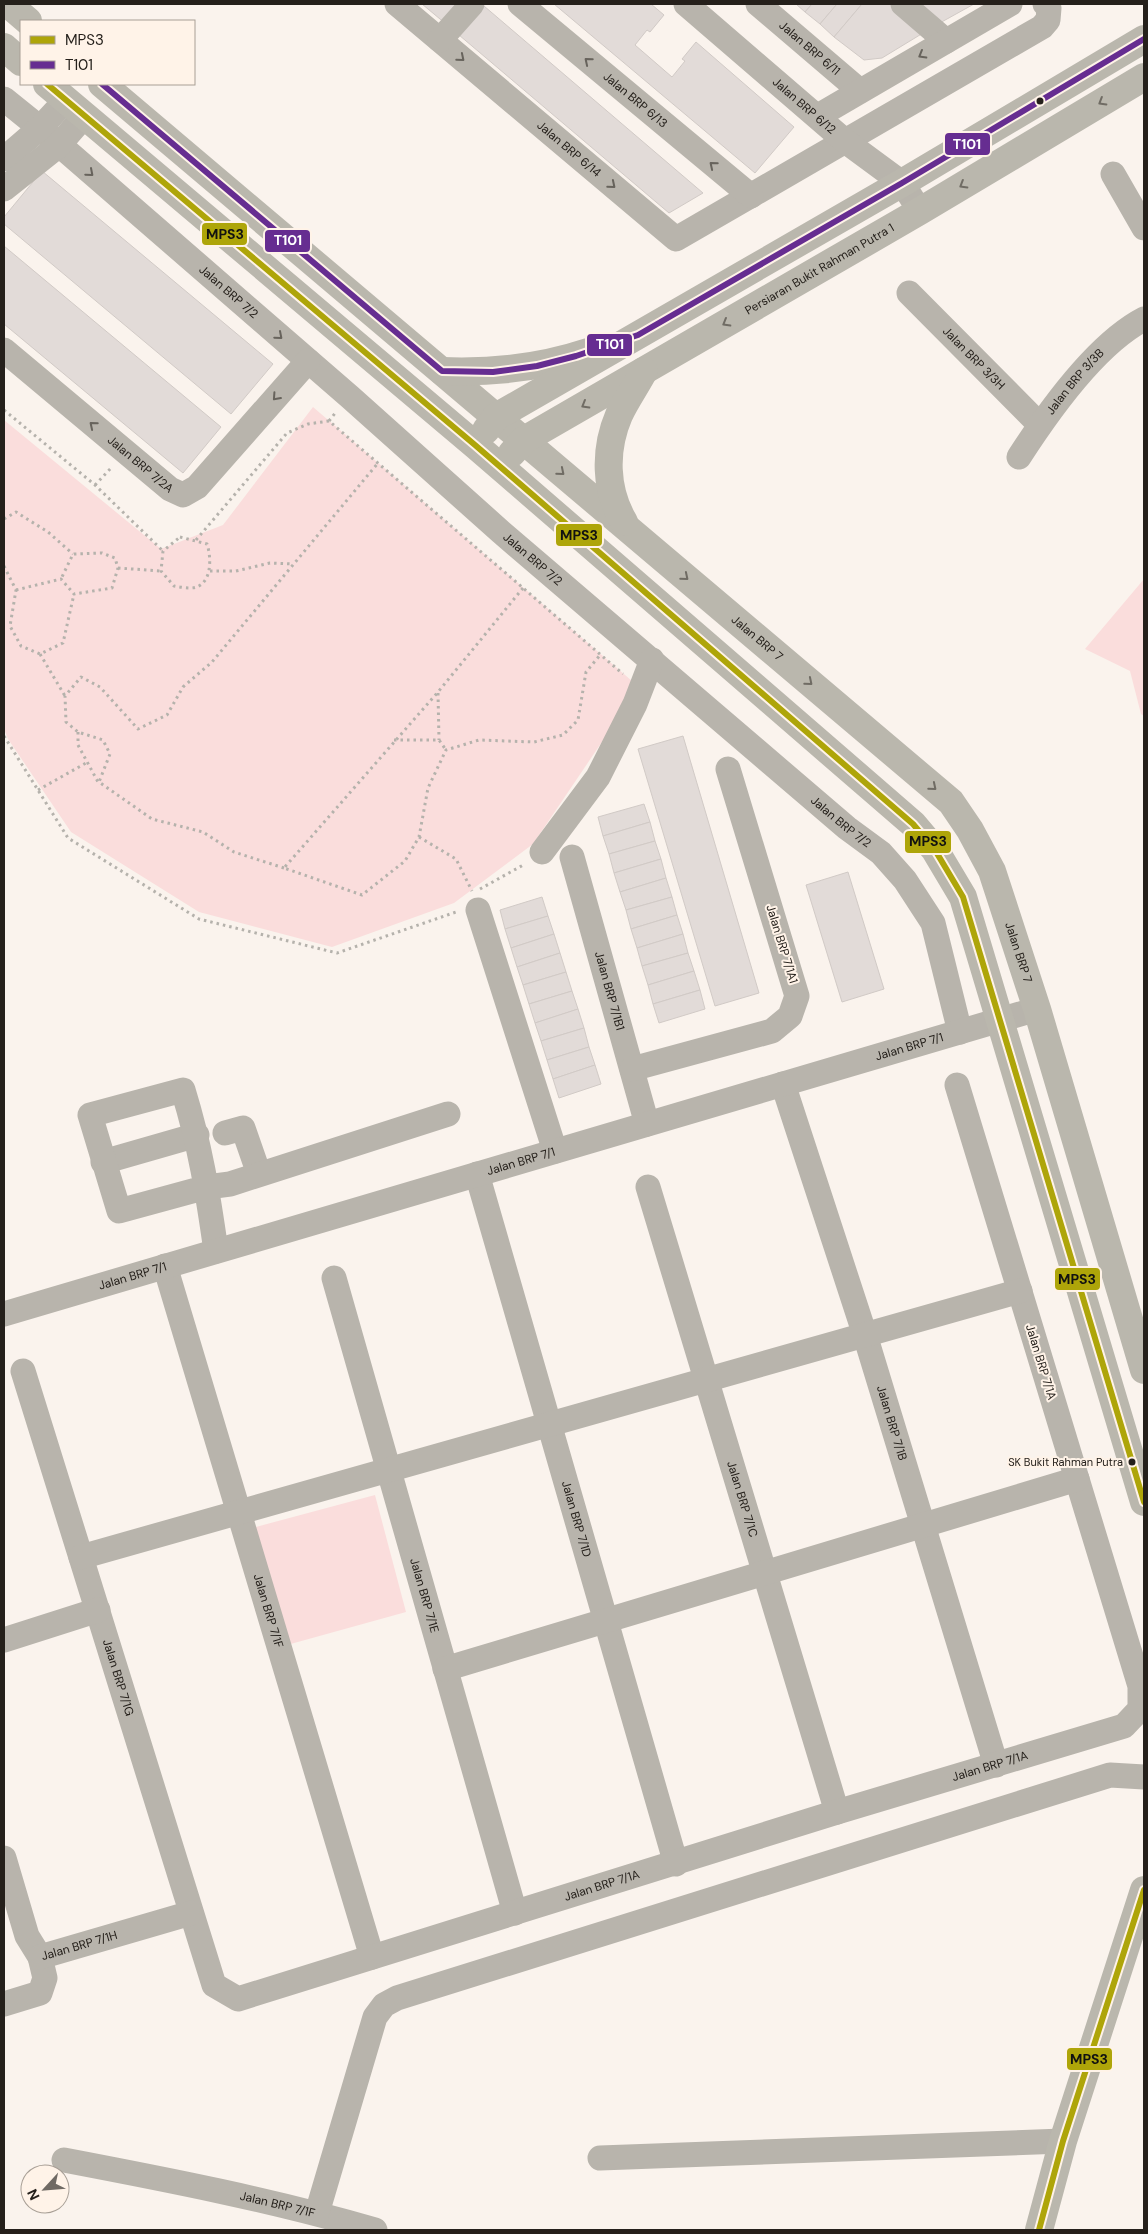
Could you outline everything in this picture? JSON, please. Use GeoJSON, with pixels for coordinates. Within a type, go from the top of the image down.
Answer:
{"type":"FeatureCollection","features":[{"type":"Feature","properties":{"kind":"main road"},"geometry":{"type":"LineString","coordinates":[[8,4],[27,20]]}},
{"type":"Feature","properties":{"kind":"main road"},"geometry":{"type":"LineString","coordinates":[[475,445],[496,417],[902,184],[1144,39]]}},
{"type":"Feature","properties":{"kind":"main road"},"geometry":{"type":"LineString","coordinates":[[4,47],[20,61]]}},
{"type":"Feature","properties":{"kind":"main road","name":"Persiaran Bukit Rahman Putra 1"},"geometry":{"type":"LineString","coordinates":[[500,468],[524,440],[920,211],[1144,77]]}},
{"type":"Feature","properties":{"kind":"main road","name":"Jalan BRP 7"},"geometry":{"type":"LineString","coordinates":[[103,85],[951,802],[970,830],[992,871],[1137,1323],[1144,1370]]}},
{"type":"Feature","properties":{"kind":"main road"},"geometry":{"type":"LineString","coordinates":[[66,100],[475,445],[913,824],[936,850],[964,897],[999,1020],[1144,1502]]}},
{"type":"Feature","properties":{"kind":"main road"},"geometry":{"type":"LineString","coordinates":[[442,371],[493,372],[538,366],[576,356],[638,334]]}},
{"type":"Feature","properties":{"kind":"main road"},"geometry":{"type":"LineString","coordinates":[[627,528],[616,509],[608,462],[612,438],[620,414],[645,370]]}},
{"type":"Feature","properties":{"kind":"main road"},"geometry":{"type":"LineString","coordinates":[[1038,2230],[1064,2141],[1144,1890]]}},
{"type":"Feature","properties":{"kind":"street","name":"Jalan BRP 6/14"},"geometry":{"type":"LineString","coordinates":[[397,4],[676,239],[751,196]]}},
{"type":"Feature","properties":{"kind":"street"},"geometry":{"type":"LineString","coordinates":[[440,40],[472,4]]}},
{"type":"Feature","properties":{"kind":"street","name":"Jalan BRP 6/13"},"geometry":{"type":"LineString","coordinates":[[520,4],[751,196]]}},
{"type":"Feature","properties":{"kind":"street","name":"Jalan BRP 6/12"},"geometry":{"type":"LineString","coordinates":[[686,4],[846,141],[902,184],[920,211]]}},
{"type":"Feature","properties":{"kind":"street","name":"Jalan BRP 6/11"},"geometry":{"type":"LineString","coordinates":[[758,4],[860,91]]}},
{"type":"Feature","properties":{"kind":"street"},"geometry":{"type":"LineString","coordinates":[[902,4],[946,41]]}},
{"type":"Feature","properties":{"kind":"street"},"geometry":{"type":"LineString","coordinates":[[818,116],[1010,4]]}},
{"type":"Feature","properties":{"kind":"street"},"geometry":{"type":"LineString","coordinates":[[751,196],[1042,27],[1048,20],[1047,6]]}},
{"type":"Feature","properties":{"kind":"street","name":"Jalan BRP 7/2"},"geometry":{"type":"LineString","coordinates":[[4,99],[40,128],[58,146],[308,361],[501,532],[847,828],[881,853],[905,880],[932,923],[960,1032]]}},
{"type":"Feature","properties":{"kind":"street"},"geometry":{"type":"LineString","coordinates":[[4,159],[40,128],[66,100]]}},
{"type":"Feature","properties":{"kind":"street"},"geometry":{"type":"LineString","coordinates":[[4,189],[58,146],[66,100]]}},
{"type":"Feature","properties":{"kind":"street"},"geometry":{"type":"LineString","coordinates":[[1113,174],[1144,228]]}},
{"type":"Feature","properties":{"kind":"street","name":"Jalan BRP 3/3H"},"geometry":{"type":"LineString","coordinates":[[909,293],[1039,424]]}},
{"type":"Feature","properties":{"kind":"street","name":"Jalan BRP 3/3B"},"geometry":{"type":"LineString","coordinates":[[1018,457],[1039,424],[1084,370],[1128,328],[1144,319]]}},
{"type":"Feature","properties":{"kind":"street","name":"Jalan BRP 7/2A"},"geometry":{"type":"LineString","coordinates":[[4,350],[170,490],[183,495],[197,487],[308,361]]}},
{"type":"Feature","properties":{"kind":"street"},"geometry":{"type":"LineString","coordinates":[[542,852],[598,777],[640,690],[652,660]]}},
{"type":"Feature","properties":{"kind":"street","name":"Jalan BRP 7/1A1"},"geometry":{"type":"LineString","coordinates":[[632,1069],[772,1031],[790,1016],[797,996],[728,769]]}},
{"type":"Feature","properties":{"kind":"street","name":"Jalan BRP 7/1B1"},"geometry":{"type":"LineString","coordinates":[[572,857],[647,1124]]}},
{"type":"Feature","properties":{"kind":"street"},"geometry":{"type":"LineString","coordinates":[[476,904],[555,1151]]}},
{"type":"Feature","properties":{"kind":"street","name":"Jalan BRP 7/1"},"geometry":{"type":"LineString","coordinates":[[4,1314],[1037,1009]]}},
{"type":"Feature","properties":{"kind":"street","name":"Jalan BRP 7/1B"},"geometry":{"type":"LineString","coordinates":[[783,1084],[865,1335],[996,1765]]}},
{"type":"Feature","properties":{"kind":"street","name":"Jalan BRP 7/1A"},"geometry":{"type":"LineString","coordinates":[[214,1985],[238,1999],[372,1956],[676,1864],[837,1812],[1124,1726],[1140,1709],[1140,1686],[957,1085]]}},
{"type":"Feature","properties":{"kind":"street"},"geometry":{"type":"LineString","coordinates":[[216,1251],[207,1187],[197,1135],[183,1090],[90,1115],[119,1211],[207,1187],[230,1184],[448,1114]]}},
{"type":"Feature","properties":{"kind":"street"},"geometry":{"type":"LineString","coordinates":[[225,1133],[243,1128],[259,1174]]}},
{"type":"Feature","properties":{"kind":"street"},"geometry":{"type":"LineString","coordinates":[[103,1162],[197,1135]]}},
{"type":"Feature","properties":{"kind":"street","name":"Jalan BRP 7/1D"},"geometry":{"type":"LineString","coordinates":[[477,1174],[676,1864]]}},
{"type":"Feature","properties":{"kind":"street","name":"Jalan BRP 7/1C"},"geometry":{"type":"LineString","coordinates":[[648,1187],[837,1812]]}},
{"type":"Feature","properties":{"kind":"street","name":"Jalan BRP 7/1F"},"geometry":{"type":"LineString","coordinates":[[165,1266],[372,1956]]}},
{"type":"Feature","properties":{"kind":"street","name":"Jalan BRP 7/1E"},"geometry":{"type":"LineString","coordinates":[[334,1278],[515,1914]]}},
{"type":"Feature","properties":{"kind":"street"},"geometry":{"type":"LineString","coordinates":[[81,1557],[1020,1291]]}},
{"type":"Feature","properties":{"kind":"street","name":"Jalan BRP 7/1G"},"geometry":{"type":"LineString","coordinates":[[23,1370],[214,1985]]}},
{"type":"Feature","properties":{"kind":"street"},"geometry":{"type":"LineString","coordinates":[[445,1669],[1077,1479]]}},
{"type":"Feature","properties":{"kind":"street"},"geometry":{"type":"LineString","coordinates":[[4,1640],[98,1610]]}},
{"type":"Feature","properties":{"kind":"street","name":"Jalan BRP 7/1F"},"geometry":{"type":"LineString","coordinates":[[64,2160],[222,2190],[317,2213],[375,2017],[384,2005],[398,1998],[1110,1774],[1144,1777]]}},
{"type":"Feature","properties":{"kind":"street","name":"Jalan BRP 7/1H"},"geometry":{"type":"LineString","coordinates":[[4,1858],[27,1936],[40,1957],[191,1913]]}},
{"type":"Feature","properties":{"kind":"street"},"geometry":{"type":"LineString","coordinates":[[4,2004],[40,1993],[45,1978],[40,1957]]}},
{"type":"Feature","properties":{"kind":"street"},"geometry":{"type":"LineString","coordinates":[[600,2158],[1064,2141]]}},
{"type":"Feature","properties":{"kind":"street"},"geometry":{"type":"LineString","coordinates":[[317,2213],[374,2230]]}},
{"type":"Feature","properties":{"kind":"path"},"geometry":{"type":"LineString","coordinates":[[4,410],[95,485],[163,551]]}},
{"type":"Feature","properties":{"kind":"path"},"geometry":{"type":"LineString","coordinates":[[196,540],[288,434],[308,424],[328,421],[601,654],[640,690]]}},
{"type":"Feature","properties":{"kind":"path"},"geometry":{"type":"LineString","coordinates":[[65,696],[81,676],[100,687],[138,729],[167,715],[183,688],[212,662],[378,463]]}},
{"type":"Feature","properties":{"kind":"path"},"geometry":{"type":"LineString","coordinates":[[4,520],[16,512],[48,532],[73,554],[102,553],[115,558],[118,568],[112,588],[74,594]]}},
{"type":"Feature","properties":{"kind":"path"},"geometry":{"type":"LineString","coordinates":[[118,568],[161,571],[174,586],[192,588],[202,582],[210,572],[212,557],[207,544],[180,537],[163,551],[161,571]]}},
{"type":"Feature","properties":{"kind":"path"},"geometry":{"type":"LineString","coordinates":[[61,580],[73,554]]}},
{"type":"Feature","properties":{"kind":"path"},"geometry":{"type":"LineString","coordinates":[[210,572],[236,571],[270,563],[294,564]]}},
{"type":"Feature","properties":{"kind":"path"},"geometry":{"type":"LineString","coordinates":[[4,566],[16,590],[10,626],[21,646],[40,654],[65,696],[66,722],[78,732],[103,740],[110,754],[99,782]]}},
{"type":"Feature","properties":{"kind":"path"},"geometry":{"type":"LineString","coordinates":[[16,590],[61,580]]}},
{"type":"Feature","properties":{"kind":"path"},"geometry":{"type":"LineString","coordinates":[[61,580],[74,594]]}},
{"type":"Feature","properties":{"kind":"path"},"geometry":{"type":"LineString","coordinates":[[284,868],[394,740],[438,692],[524,588]]}},
{"type":"Feature","properties":{"kind":"path"},"geometry":{"type":"LineString","coordinates":[[40,654],[63,643],[74,594]]}},
{"type":"Feature","properties":{"kind":"path"},"geometry":{"type":"LineString","coordinates":[[78,732],[78,745],[86,763],[99,782],[152,820],[203,832],[234,852],[362,895],[405,861],[419,837],[428,788],[446,750],[479,740],[534,742],[563,735],[578,720],[586,672],[601,654]]}},
{"type":"Feature","properties":{"kind":"path"},"geometry":{"type":"LineString","coordinates":[[438,692],[438,740],[446,750]]}},
{"type":"Feature","properties":{"kind":"path"},"geometry":{"type":"LineString","coordinates":[[4,736],[68,838],[198,918],[337,952],[476,904]]}},
{"type":"Feature","properties":{"kind":"path"},"geometry":{"type":"LineString","coordinates":[[394,740],[438,740]]}},
{"type":"Feature","properties":{"kind":"path"},"geometry":{"type":"LineString","coordinates":[[38,790],[86,763]]}},
{"type":"Feature","properties":{"kind":"path"},"geometry":{"type":"LineString","coordinates":[[419,837],[456,859],[476,904]]}},
{"type":"Feature","properties":{"kind":"path"},"geometry":{"type":"LineString","coordinates":[[476,904],[477,892],[484,886],[532,860],[542,852]]}},
{"type":"Feature","properties":{"kind":"shaded area"},"geometry":{"type":"Polygon","coordinates":[[[313,407],[639,687],[533,844],[454,903],[332,947],[199,912],[71,832],[8,739],[4,729],[4,420],[161,549],[223,525],[313,407]]]}},
{"type":"Feature","properties":{"kind":"shaded area"},"geometry":{"type":"Polygon","coordinates":[[[1144,579],[1144,716],[1141,714],[1130,671],[1085,649],[1144,579]]]}},
{"type":"Feature","properties":{"kind":"shaded area"},"geometry":{"type":"Polygon","coordinates":[[[375,1495],[406,1612],[287,1645],[252,1528],[375,1495]]]}},
{"type":"Feature","properties":{"kind":"building"},"geometry":{"type":"Polygon","coordinates":[[[422,4],[464,4],[446,24],[422,4]]]}},
{"type":"Feature","properties":{"kind":"building"},"geometry":{"type":"Polygon","coordinates":[[[554,4],[651,4],[664,15],[650,32],[647,30],[635,45],[672,77],[685,61],[682,59],[696,42],[794,127],[755,173],[554,4]]]}},
{"type":"Feature","properties":{"kind":"building"},"geometry":{"type":"Polygon","coordinates":[[[796,4],[812,4],[805,12],[796,4]]]}},
{"type":"Feature","properties":{"kind":"building"},"geometry":{"type":"Polygon","coordinates":[[[812,4],[837,4],[820,24],[805,12],[812,4]]]}},
{"type":"Feature","properties":{"kind":"building"},"geometry":{"type":"Polygon","coordinates":[[[837,4],[862,4],[834,37],[820,24],[837,4]]]}},
{"type":"Feature","properties":{"kind":"building"},"geometry":{"type":"Polygon","coordinates":[[[862,4],[895,4],[928,30],[882,58],[864,60],[834,37],[862,4]]]}},
{"type":"Feature","properties":{"kind":"building"},"geometry":{"type":"Polygon","coordinates":[[[914,4],[974,4],[938,24],[914,4]]]}},
{"type":"Feature","properties":{"kind":"building"},"geometry":{"type":"Polygon","coordinates":[[[484,6],[703,193],[669,213],[459,35],[484,6]]]}},
{"type":"Feature","properties":{"kind":"building"},"geometry":{"type":"Polygon","coordinates":[[[42,171],[273,364],[231,414],[4,224],[4,217],[42,171]]]}},
{"type":"Feature","properties":{"kind":"building"},"geometry":{"type":"Polygon","coordinates":[[[4,246],[221,427],[183,473],[4,324],[4,246]]]}},
{"type":"Feature","properties":{"kind":"building"},"geometry":{"type":"Polygon","coordinates":[[[683,736],[759,993],[715,1006],[638,749],[683,736]]]}},
{"type":"Feature","properties":{"kind":"building"},"geometry":{"type":"Polygon","coordinates":[[[644,804],[650,822],[603,836],[598,817],[644,804]]]}},
{"type":"Feature","properties":{"kind":"building"},"geometry":{"type":"Polygon","coordinates":[[[650,822],[655,841],[609,854],[603,836],[650,822]]]}},
{"type":"Feature","properties":{"kind":"building"},"geometry":{"type":"Polygon","coordinates":[[[655,841],[661,859],[614,873],[609,854],[655,841]]]}},
{"type":"Feature","properties":{"kind":"building"},"geometry":{"type":"Polygon","coordinates":[[[661,859],[666,878],[620,892],[614,873],[661,859]]]}},
{"type":"Feature","properties":{"kind":"building"},"geometry":{"type":"Polygon","coordinates":[[[848,872],[884,989],[842,1002],[806,885],[848,872]]]}},
{"type":"Feature","properties":{"kind":"building"},"geometry":{"type":"Polygon","coordinates":[[[666,878],[672,897],[626,910],[620,892],[666,878]]]}},
{"type":"Feature","properties":{"kind":"building"},"geometry":{"type":"Polygon","coordinates":[[[542,897],[548,916],[505,929],[500,910],[542,897]]]}},
{"type":"Feature","properties":{"kind":"building"},"geometry":{"type":"Polygon","coordinates":[[[672,897],[677,915],[631,929],[626,910],[672,897]]]}},
{"type":"Feature","properties":{"kind":"building"},"geometry":{"type":"Polygon","coordinates":[[[677,915],[683,934],[637,948],[631,929],[677,915]]]}},
{"type":"Feature","properties":{"kind":"building"},"geometry":{"type":"Polygon","coordinates":[[[548,916],[554,934],[511,948],[505,929],[548,916]]]}},
{"type":"Feature","properties":{"kind":"building"},"geometry":{"type":"Polygon","coordinates":[[[554,934],[560,953],[517,967],[511,948],[554,934]]]}},
{"type":"Feature","properties":{"kind":"building"},"geometry":{"type":"Polygon","coordinates":[[[683,934],[688,953],[642,966],[637,948],[683,934]]]}},
{"type":"Feature","properties":{"kind":"building"},"geometry":{"type":"Polygon","coordinates":[[[560,953],[566,972],[523,985],[517,967],[560,953]]]}},
{"type":"Feature","properties":{"kind":"building"},"geometry":{"type":"Polygon","coordinates":[[[688,953],[694,971],[648,985],[642,966],[688,953]]]}},
{"type":"Feature","properties":{"kind":"building"},"geometry":{"type":"Polygon","coordinates":[[[694,971],[700,990],[653,1004],[648,985],[694,971]]]}},
{"type":"Feature","properties":{"kind":"building"},"geometry":{"type":"Polygon","coordinates":[[[566,972],[572,991],[529,1004],[523,985],[566,972]]]}},
{"type":"Feature","properties":{"kind":"building"},"geometry":{"type":"Polygon","coordinates":[[[700,990],[705,1009],[659,1023],[653,1004],[700,990]]]}},
{"type":"Feature","properties":{"kind":"building"},"geometry":{"type":"Polygon","coordinates":[[[572,991],[578,1009],[535,1023],[529,1004],[572,991]]]}},
{"type":"Feature","properties":{"kind":"building"},"geometry":{"type":"Polygon","coordinates":[[[578,1009],[584,1028],[541,1041],[535,1023],[578,1009]]]}},
{"type":"Feature","properties":{"kind":"building"},"geometry":{"type":"Polygon","coordinates":[[[584,1028],[589,1047],[547,1060],[541,1041],[584,1028]]]}},
{"type":"Feature","properties":{"kind":"building"},"geometry":{"type":"Polygon","coordinates":[[[589,1047],[595,1065],[553,1079],[547,1060],[589,1047]]]}},
{"type":"Feature","properties":{"kind":"building"},"geometry":{"type":"Polygon","coordinates":[[[595,1065],[601,1084],[559,1098],[553,1079],[595,1065]]]}},
{"type":"Feature","properties":{"kind":"transit line","name":"T101"},"geometry":{"type":"LineString","coordinates":[[103,85],[442,371],[493,372],[537,366],[576,356],[638,335],[902,183],[1144,39]]}},
{"type":"Feature","properties":{"kind":"transit line","name":"MPS3"},"geometry":{"type":"LineString","coordinates":[[48,85],[475,445],[913,824],[935,850],[963,897],[1144,1502]]}},
{"type":"Feature","properties":{"kind":"transit line","name":"MPS3"},"geometry":{"type":"LineString","coordinates":[[1039,2230],[1063,2141],[1144,1890]]}},
{"type":"Feature","properties":{"kind":"place","name":"SK Bukit Rahman Putra"},"geometry":{"type":"Point","coordinates":[1132,1462]}}]}
